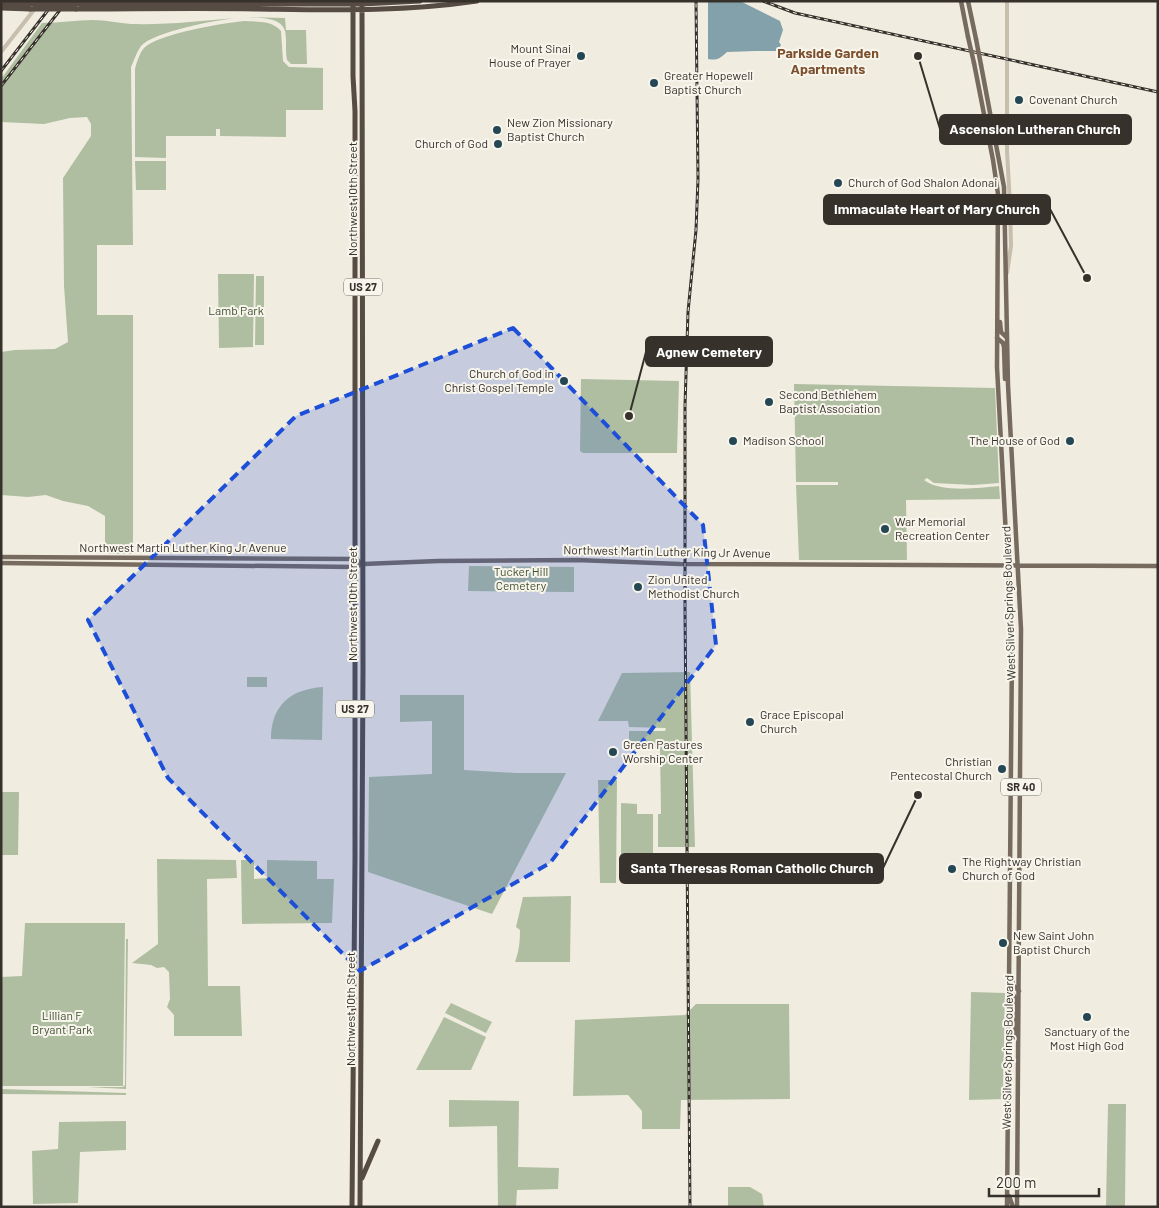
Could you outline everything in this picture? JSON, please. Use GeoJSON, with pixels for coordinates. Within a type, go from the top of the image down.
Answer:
{"type":"FeatureCollection","features":[{"type":"Feature","properties":{"kind":"highway"},"geometry":{"type":"LineString","coordinates":[[1,8],[420,1]]}},
{"type":"Feature","properties":{"kind":"highway"},"geometry":{"type":"LineString","coordinates":[[78,6],[362,11],[477,1]]}},
{"type":"Feature","properties":{"kind":"highway","name":"Northwest 10th Street"},"geometry":{"type":"LineString","coordinates":[[352,1207],[356,152],[353,3]]}},
{"type":"Feature","properties":{"kind":"highway","name":"Northwest 10th Street"},"geometry":{"type":"LineString","coordinates":[[360,1207],[363,564],[362,3]]}},
{"type":"Feature","properties":{"kind":"highway"},"geometry":{"type":"LineString","coordinates":[[1,4],[32,6]]}},
{"type":"Feature","properties":{"kind":"highway"},"geometry":{"type":"LineString","coordinates":[[355,774],[362,774]]}},
{"type":"Feature","properties":{"kind":"highway"},"geometry":{"type":"LineString","coordinates":[[354,953],[362,964]]}},
{"type":"Feature","properties":{"kind":"highway"},"geometry":{"type":"LineString","coordinates":[[360,1180],[378,1142]]}},
{"type":"Feature","properties":{"kind":"main road","name":"West Silver Springs Boulevard"},"geometry":{"type":"LineString","coordinates":[[961,1],[997,183],[999,217],[998,393],[1012,676],[1007,1207]]}},
{"type":"Feature","properties":{"kind":"main road","name":"West Silver Springs Boulevard"},"geometry":{"type":"LineString","coordinates":[[968,1],[1003,175],[1006,214],[1008,385],[1022,676],[1017,1207]]}},
{"type":"Feature","properties":{"kind":"main road"},"geometry":{"type":"LineString","coordinates":[[998,289],[1000,328],[1007,338]]}},
{"type":"Feature","properties":{"kind":"main road"},"geometry":{"type":"LineString","coordinates":[[997,338],[1004,347],[1005,379],[1008,385]]}},
{"type":"Feature","properties":{"kind":"main road","name":"Northwest Martin Luther King Jr Avenue"},"geometry":{"type":"LineString","coordinates":[[1,557],[355,559]]}},
{"type":"Feature","properties":{"kind":"main road"},"geometry":{"type":"LineString","coordinates":[[355,559],[363,564]]}},
{"type":"Feature","properties":{"kind":"main road","name":"Northwest Martin Luther King Jr Avenue"},"geometry":{"type":"LineString","coordinates":[[1,563],[355,567],[363,564],[438,560],[577,560],[680,564],[1158,566]]}},
{"type":"Feature","properties":{"kind":"main road"},"geometry":{"type":"LineString","coordinates":[[1010,872],[1020,883]]}},
{"type":"Feature","properties":{"kind":"main road"},"geometry":{"type":"LineString","coordinates":[[1010,883],[1020,895]]}},
{"type":"Feature","properties":{"kind":"main road"},"geometry":{"type":"LineString","coordinates":[[1009,954],[1012,956],[1013,985],[1019,991]]}},
{"type":"Feature","properties":{"kind":"main road"},"geometry":{"type":"LineString","coordinates":[[1009,991],[1013,993],[1016,999],[1016,1033],[1019,1037]]}},
{"type":"Feature","properties":{"kind":"main road"},"geometry":{"type":"LineString","coordinates":[[1007,1190],[1013,1207]]}},
{"type":"Feature","properties":{"kind":"street"},"geometry":{"type":"LineString","coordinates":[[1,52],[41,1]]}},
{"type":"Feature","properties":{"kind":"street"},"geometry":{"type":"LineString","coordinates":[[1006,279],[1011,246],[1007,151],[1007,1]]}},
{"type":"Feature","properties":{"kind":"highlighted area"},"geometry":{"type":"Polygon","coordinates":[[[513,328],[703,525],[716,645],[550,863],[360,971],[168,778],[88,620],[296,416],[513,328]]]}},
{"type":"Feature","properties":{"kind":"green space"},"geometry":{"type":"Polygon","coordinates":[[[245,17],[285,18],[286,30],[306,30],[307,64],[291,64],[287,60],[286,38],[283,26],[274,20],[245,17]]]}},
{"type":"Feature","properties":{"kind":"green space"},"geometry":{"type":"Polygon","coordinates":[[[236,18],[200,24],[158,36],[141,46],[131,67],[133,245],[97,245],[97,315],[133,315],[133,554],[105,554],[105,516],[88,506],[46,495],[28,497],[1,495],[1,352],[55,349],[68,342],[64,286],[63,178],[91,136],[91,124],[87,117],[70,118],[44,124],[1,122],[1,79],[42,23],[103,20],[131,24],[158,24],[236,18]]]}},
{"type":"Feature","properties":{"kind":"green space"},"geometry":{"type":"Polygon","coordinates":[[[244,21],[269,23],[281,31],[283,61],[289,67],[323,68],[323,110],[286,110],[286,137],[220,136],[220,129],[216,129],[216,136],[166,136],[166,158],[135,157],[135,69],[139,55],[144,48],[162,38],[176,34],[244,21]]]}},
{"type":"Feature","properties":{"kind":"green space"},"geometry":{"type":"Polygon","coordinates":[[[135,161],[166,161],[166,190],[136,190],[135,161]]]}},
{"type":"Feature","properties":{"kind":"green space","name":"Lamb Park"},"geometry":{"type":"Polygon","coordinates":[[[218,274],[254,274],[253,347],[219,348],[218,274]]]}},
{"type":"Feature","properties":{"kind":"green space"},"geometry":{"type":"Polygon","coordinates":[[[256,276],[264,276],[264,345],[255,345],[256,276]]]}},
{"type":"Feature","properties":{"kind":"green space"},"geometry":{"type":"Polygon","coordinates":[[[581,379],[679,381],[677,453],[583,453],[580,451],[581,379]]]}},
{"type":"Feature","properties":{"kind":"green space"},"geometry":{"type":"Polygon","coordinates":[[[794,384],[995,388],[999,483],[973,485],[934,483],[927,478],[924,480],[940,487],[950,488],[999,486],[1000,499],[906,500],[907,560],[799,560],[796,485],[838,485],[838,482],[796,482],[794,384]]]}},
{"type":"Feature","properties":{"kind":"green space","name":"Tucker Hill Cemetery"},"geometry":{"type":"Polygon","coordinates":[[[469,566],[574,567],[574,592],[468,591],[469,566]]]}},
{"type":"Feature","properties":{"kind":"green space"},"geometry":{"type":"Polygon","coordinates":[[[690,672],[695,847],[658,847],[658,814],[661,814],[660,748],[629,748],[629,731],[665,731],[666,728],[629,727],[628,721],[598,721],[622,673],[690,672]]]}},
{"type":"Feature","properties":{"kind":"green space"},"geometry":{"type":"Polygon","coordinates":[[[247,677],[267,677],[267,687],[247,687],[247,677]]]}},
{"type":"Feature","properties":{"kind":"green space"},"geometry":{"type":"Polygon","coordinates":[[[323,687],[322,740],[271,739],[275,717],[285,701],[301,691],[323,687]]]}},
{"type":"Feature","properties":{"kind":"green space"},"geometry":{"type":"Polygon","coordinates":[[[400,695],[464,695],[464,770],[566,773],[492,914],[368,872],[369,777],[432,774],[432,721],[400,722],[400,695]]]}},
{"type":"Feature","properties":{"kind":"green space"},"geometry":{"type":"Polygon","coordinates":[[[598,780],[617,780],[616,883],[600,883],[598,780]]]}},
{"type":"Feature","properties":{"kind":"green space"},"geometry":{"type":"Polygon","coordinates":[[[1,792],[19,792],[18,855],[1,855],[1,792]]]}},
{"type":"Feature","properties":{"kind":"green space"},"geometry":{"type":"Polygon","coordinates":[[[621,803],[637,804],[637,814],[653,814],[653,880],[656,880],[656,883],[621,883],[621,803]]]}},
{"type":"Feature","properties":{"kind":"green space"},"geometry":{"type":"Polygon","coordinates":[[[157,859],[236,860],[237,878],[207,879],[208,986],[240,986],[242,1036],[174,1036],[174,1015],[167,1007],[170,999],[169,972],[164,967],[157,968],[151,965],[132,963],[158,944],[157,859]]]}},
{"type":"Feature","properties":{"kind":"green space"},"geometry":{"type":"Polygon","coordinates":[[[241,860],[254,860],[254,879],[267,878],[267,860],[317,861],[317,879],[334,879],[332,923],[242,924],[241,860]]]}},
{"type":"Feature","properties":{"kind":"green space"},"geometry":{"type":"Polygon","coordinates":[[[571,896],[570,962],[515,962],[520,934],[520,930],[516,927],[523,897],[571,896]]]}},
{"type":"Feature","properties":{"kind":"green space","name":"Lillian F Bryant Park"},"geometry":{"type":"Polygon","coordinates":[[[25,923],[125,923],[123,1086],[1,1086],[1,977],[22,976],[25,923]]]}},
{"type":"Feature","properties":{"kind":"green space"},"geometry":{"type":"Polygon","coordinates":[[[126,939],[128,939],[126,1089],[87,1087],[123,1087],[125,1085],[126,939]]]}},
{"type":"Feature","properties":{"kind":"green space"},"geometry":{"type":"Polygon","coordinates":[[[971,992],[1005,993],[1003,1099],[969,1100],[971,992]]]}},
{"type":"Feature","properties":{"kind":"green space"},"geometry":{"type":"Polygon","coordinates":[[[451,1003],[492,1022],[486,1033],[445,1013],[451,1003]]]}},
{"type":"Feature","properties":{"kind":"green space"},"geometry":{"type":"Polygon","coordinates":[[[696,1004],[789,1004],[790,1099],[681,1100],[680,1129],[642,1129],[642,1111],[628,1095],[573,1096],[575,1020],[685,1015],[696,1004]]]}},
{"type":"Feature","properties":{"kind":"green space"},"geometry":{"type":"Polygon","coordinates":[[[444,1017],[486,1037],[471,1070],[416,1070],[444,1017]]]}},
{"type":"Feature","properties":{"kind":"green space"},"geometry":{"type":"Polygon","coordinates":[[[1,1089],[126,1093],[126,1095],[1,1094],[1,1089]]]}},
{"type":"Feature","properties":{"kind":"green space"},"geometry":{"type":"Polygon","coordinates":[[[449,1100],[519,1101],[518,1167],[559,1168],[558,1189],[517,1190],[516,1207],[498,1207],[497,1126],[449,1127],[449,1100]]]}},
{"type":"Feature","properties":{"kind":"green space"},"geometry":{"type":"Polygon","coordinates":[[[1108,1104],[1126,1104],[1125,1207],[1106,1207],[1108,1104]]]}},
{"type":"Feature","properties":{"kind":"green space"},"geometry":{"type":"Polygon","coordinates":[[[126,1121],[126,1150],[80,1152],[78,1203],[33,1204],[32,1151],[58,1149],[59,1122],[126,1121]]]}},
{"type":"Feature","properties":{"kind":"green space"},"geometry":{"type":"Polygon","coordinates":[[[728,1187],[750,1187],[762,1194],[764,1207],[728,1207],[728,1187]]]}},
{"type":"Feature","properties":{"kind":"water"},"geometry":{"type":"Polygon","coordinates":[[[708,1],[740,1],[780,21],[783,30],[779,42],[781,45],[777,51],[727,52],[714,60],[708,59],[708,1]]]}},
{"type":"Feature","properties":{"kind":"railway"},"geometry":{"type":"LineString","coordinates":[[1,71],[55,1]]}},
{"type":"Feature","properties":{"kind":"railway"},"geometry":{"type":"LineString","coordinates":[[1,86],[67,1]]}},
{"type":"Feature","properties":{"kind":"railway"},"geometry":{"type":"LineString","coordinates":[[690,1207],[685,406],[688,312],[696,230],[698,179],[696,1]]}},
{"type":"Feature","properties":{"kind":"railway"},"geometry":{"type":"LineString","coordinates":[[763,1],[795,13],[1158,92]]}},
{"type":"Feature","properties":{"kind":"place","name":"Mount Sinai House of Prayer"},"geometry":{"type":"Point","coordinates":[581,56]}},
{"type":"Feature","properties":{"kind":"place","name":"Ascension Lutheran Church"},"geometry":{"type":"Point","coordinates":[918,56]}},
{"type":"Feature","properties":{"kind":"place","name":"Greater Hopewell Baptist Church"},"geometry":{"type":"Point","coordinates":[654,83]}},
{"type":"Feature","properties":{"kind":"place","name":"Covenant Church"},"geometry":{"type":"Point","coordinates":[1019,100]}},
{"type":"Feature","properties":{"kind":"place","name":"New Zion Missionary Baptist Church"},"geometry":{"type":"Point","coordinates":[497,130]}},
{"type":"Feature","properties":{"kind":"place","name":"Church of God"},"geometry":{"type":"Point","coordinates":[498,144]}},
{"type":"Feature","properties":{"kind":"place","name":"Church of God Shalon Adonai"},"geometry":{"type":"Point","coordinates":[838,183]}},
{"type":"Feature","properties":{"kind":"place","name":"Immaculate Heart of Mary Church"},"geometry":{"type":"Point","coordinates":[1087,278]}},
{"type":"Feature","properties":{"kind":"place","name":"Church of God in Christ Gospel Temple"},"geometry":{"type":"Point","coordinates":[564,381]}},
{"type":"Feature","properties":{"kind":"place","name":"Second Bethlehem Baptist Association"},"geometry":{"type":"Point","coordinates":[769,402]}},
{"type":"Feature","properties":{"kind":"place","name":"Agnew Cemetery"},"geometry":{"type":"Point","coordinates":[629,416]}},
{"type":"Feature","properties":{"kind":"place","name":"Madison School"},"geometry":{"type":"Point","coordinates":[733,441]}},
{"type":"Feature","properties":{"kind":"place","name":"The House of God"},"geometry":{"type":"Point","coordinates":[1070,441]}},
{"type":"Feature","properties":{"kind":"place","name":"War Memorial Recreation Center"},"geometry":{"type":"Point","coordinates":[885,529]}},
{"type":"Feature","properties":{"kind":"place","name":"Zion United Methodist Church"},"geometry":{"type":"Point","coordinates":[638,587]}},
{"type":"Feature","properties":{"kind":"place","name":"Grace Episcopal Church"},"geometry":{"type":"Point","coordinates":[750,722]}},
{"type":"Feature","properties":{"kind":"place","name":"Green Pastures Worship Center"},"geometry":{"type":"Point","coordinates":[613,752]}},
{"type":"Feature","properties":{"kind":"place","name":"Christian Pentecostal Church"},"geometry":{"type":"Point","coordinates":[1002,769]}},
{"type":"Feature","properties":{"kind":"place","name":"Santa Theresas Roman Catholic Church"},"geometry":{"type":"Point","coordinates":[918,795]}},
{"type":"Feature","properties":{"kind":"place","name":"The Rightway Christian Church of God"},"geometry":{"type":"Point","coordinates":[952,869]}},
{"type":"Feature","properties":{"kind":"place","name":"New Saint John Baptist Church"},"geometry":{"type":"Point","coordinates":[1003,943]}},
{"type":"Feature","properties":{"kind":"place","name":"Sanctuary of the Most High God"},"geometry":{"type":"Point","coordinates":[1087,1017]}},
{"type":"Feature","properties":{"kind":"district","name":"Parkside Garden Apartments"},"geometry":{"type":"Point","coordinates":[828,62]}}]}
